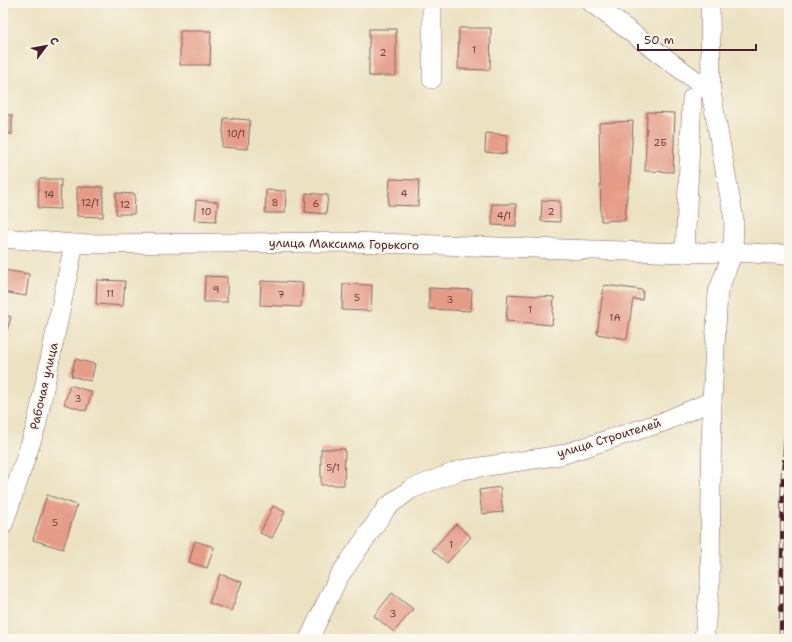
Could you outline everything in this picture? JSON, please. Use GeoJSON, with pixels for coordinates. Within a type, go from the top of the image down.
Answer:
{"type":"FeatureCollection","features":[{"type":"Feature","properties":{"kind":"street"},"geometry":{"type":"LineString","coordinates":[[432,3],[432,79]]}},
{"type":"Feature","properties":{"kind":"street"},"geometry":{"type":"LineString","coordinates":[[592,3],[711,92]]}},
{"type":"Feature","properties":{"kind":"street"},"geometry":{"type":"LineString","coordinates":[[704,639],[710,582],[712,401],[718,292],[733,252],[734,220],[711,92],[710,3]]}},
{"type":"Feature","properties":{"kind":"street"},"geometry":{"type":"LineString","coordinates":[[685,253],[692,98]]}},
{"type":"Feature","properties":{"kind":"street","name":"улица Максима Горького"},"geometry":{"type":"LineString","coordinates":[[3,238],[74,244],[347,242],[685,253],[733,252],[789,255]]}},
{"type":"Feature","properties":{"kind":"street","name":"Рабочая улица"},"geometry":{"type":"LineString","coordinates":[[3,525],[36,427],[74,244]]}},
{"type":"Feature","properties":{"kind":"street","name":"улица Строителей"},"geometry":{"type":"LineString","coordinates":[[308,639],[338,578],[387,508],[411,489],[461,470],[561,455],[663,422],[712,401]]}},
{"type":"Feature","properties":{"kind":"building"},"geometry":{"type":"Polygon","coordinates":[[[459,28],[491,28],[490,70],[458,69],[459,28]]]}},
{"type":"Feature","properties":{"kind":"building"},"geometry":{"type":"Polygon","coordinates":[[[369,29],[396,29],[396,76],[369,76],[369,29]]]}},
{"type":"Feature","properties":{"kind":"building"},"geometry":{"type":"Polygon","coordinates":[[[180,31],[211,31],[210,65],[180,65],[180,31]]]}},
{"type":"Feature","properties":{"kind":"building"},"geometry":{"type":"Polygon","coordinates":[[[647,112],[675,113],[673,172],[645,171],[647,112]]]}},
{"type":"Feature","properties":{"kind":"building"},"geometry":{"type":"Polygon","coordinates":[[[3,115],[12,115],[12,134],[3,134],[3,115]]]}},
{"type":"Feature","properties":{"kind":"building"},"geometry":{"type":"Polygon","coordinates":[[[224,118],[250,120],[248,149],[222,147],[224,118]]]}},
{"type":"Feature","properties":{"kind":"building"},"geometry":{"type":"Polygon","coordinates":[[[633,121],[630,181],[627,194],[625,220],[601,221],[599,123],[633,121]]]}},
{"type":"Feature","properties":{"kind":"building"},"geometry":{"type":"Polygon","coordinates":[[[486,133],[507,135],[506,154],[485,152],[486,133]]]}},
{"type":"Feature","properties":{"kind":"building"},"geometry":{"type":"Polygon","coordinates":[[[3,179],[7,180],[3,193],[3,179]]]}},
{"type":"Feature","properties":{"kind":"building"},"geometry":{"type":"Polygon","coordinates":[[[39,179],[61,179],[60,209],[38,208],[39,179]]]}},
{"type":"Feature","properties":{"kind":"building"},"geometry":{"type":"Polygon","coordinates":[[[390,179],[419,180],[418,206],[388,205],[390,179]]]}},
{"type":"Feature","properties":{"kind":"building"},"geometry":{"type":"Polygon","coordinates":[[[77,187],[103,187],[103,217],[77,216],[77,187]]]}},
{"type":"Feature","properties":{"kind":"building"},"geometry":{"type":"Polygon","coordinates":[[[266,190],[286,191],[285,213],[265,213],[266,190]]]}},
{"type":"Feature","properties":{"kind":"building"},"geometry":{"type":"Polygon","coordinates":[[[116,193],[135,194],[134,214],[116,214],[116,193]]]}},
{"type":"Feature","properties":{"kind":"building"},"geometry":{"type":"Polygon","coordinates":[[[306,193],[328,195],[326,214],[305,212],[306,193]]]}},
{"type":"Feature","properties":{"kind":"building"},"geometry":{"type":"Polygon","coordinates":[[[196,200],[218,202],[216,221],[194,220],[196,200]]]}},
{"type":"Feature","properties":{"kind":"building"},"geometry":{"type":"Polygon","coordinates":[[[542,200],[560,201],[560,222],[541,221],[542,200]]]}},
{"type":"Feature","properties":{"kind":"building"},"geometry":{"type":"Polygon","coordinates":[[[492,204],[516,204],[516,226],[492,225],[492,204]]]}},
{"type":"Feature","properties":{"kind":"building"},"geometry":{"type":"Polygon","coordinates":[[[3,270],[29,274],[26,296],[3,292],[3,270]]]}},
{"type":"Feature","properties":{"kind":"building"},"geometry":{"type":"Polygon","coordinates":[[[205,276],[227,277],[227,302],[204,302],[205,276]]]}},
{"type":"Feature","properties":{"kind":"building"},"geometry":{"type":"Polygon","coordinates":[[[97,280],[125,281],[123,306],[96,304],[97,280]]]}},
{"type":"Feature","properties":{"kind":"building"},"geometry":{"type":"Polygon","coordinates":[[[261,281],[303,283],[301,307],[260,305],[261,281]]]}},
{"type":"Feature","properties":{"kind":"building"},"geometry":{"type":"Polygon","coordinates":[[[343,284],[372,285],[371,311],[342,310],[343,284]]]}},
{"type":"Feature","properties":{"kind":"building"},"geometry":{"type":"Polygon","coordinates":[[[604,285],[643,290],[642,300],[633,299],[627,339],[597,334],[604,285]]]}},
{"type":"Feature","properties":{"kind":"building"},"geometry":{"type":"Polygon","coordinates":[[[429,288],[472,290],[471,311],[429,309],[429,288]]]}},
{"type":"Feature","properties":{"kind":"building"},"geometry":{"type":"Polygon","coordinates":[[[508,294],[554,297],[552,325],[506,321],[508,294]]]}},
{"type":"Feature","properties":{"kind":"building"},"geometry":{"type":"Polygon","coordinates":[[[3,314],[11,317],[5,337],[3,337],[3,314]]]}},
{"type":"Feature","properties":{"kind":"building"},"geometry":{"type":"Polygon","coordinates":[[[75,359],[95,364],[91,381],[71,376],[75,359]]]}},
{"type":"Feature","properties":{"kind":"building"},"geometry":{"type":"Polygon","coordinates":[[[70,385],[92,392],[86,411],[64,404],[70,385]]]}},
{"type":"Feature","properties":{"kind":"building"},"geometry":{"type":"Polygon","coordinates":[[[321,449],[345,449],[344,485],[321,485],[321,449]]]}},
{"type":"Feature","properties":{"kind":"building"},"geometry":{"type":"Polygon","coordinates":[[[500,487],[503,512],[482,514],[479,490],[500,487]]]}},
{"type":"Feature","properties":{"kind":"building"},"geometry":{"type":"Polygon","coordinates":[[[47,495],[77,505],[63,549],[33,540],[47,495]]]}},
{"type":"Feature","properties":{"kind":"building"},"geometry":{"type":"Polygon","coordinates":[[[273,506],[285,512],[272,538],[260,533],[273,506]]]}},
{"type":"Feature","properties":{"kind":"building"},"geometry":{"type":"Polygon","coordinates":[[[456,524],[471,537],[447,563],[432,550],[456,524]]]}},
{"type":"Feature","properties":{"kind":"building"},"geometry":{"type":"Polygon","coordinates":[[[195,541],[214,547],[207,568],[189,562],[195,541]]]}},
{"type":"Feature","properties":{"kind":"building"},"geometry":{"type":"Polygon","coordinates":[[[220,574],[242,582],[231,611],[209,603],[220,574]]]}},
{"type":"Feature","properties":{"kind":"building"},"geometry":{"type":"Polygon","coordinates":[[[392,593],[413,609],[394,632],[374,616],[392,593]]]}},
{"type":"Feature","properties":{"kind":"railway"},"geometry":{"type":"LineString","coordinates":[[781,639],[783,476],[789,397]]}}]}
